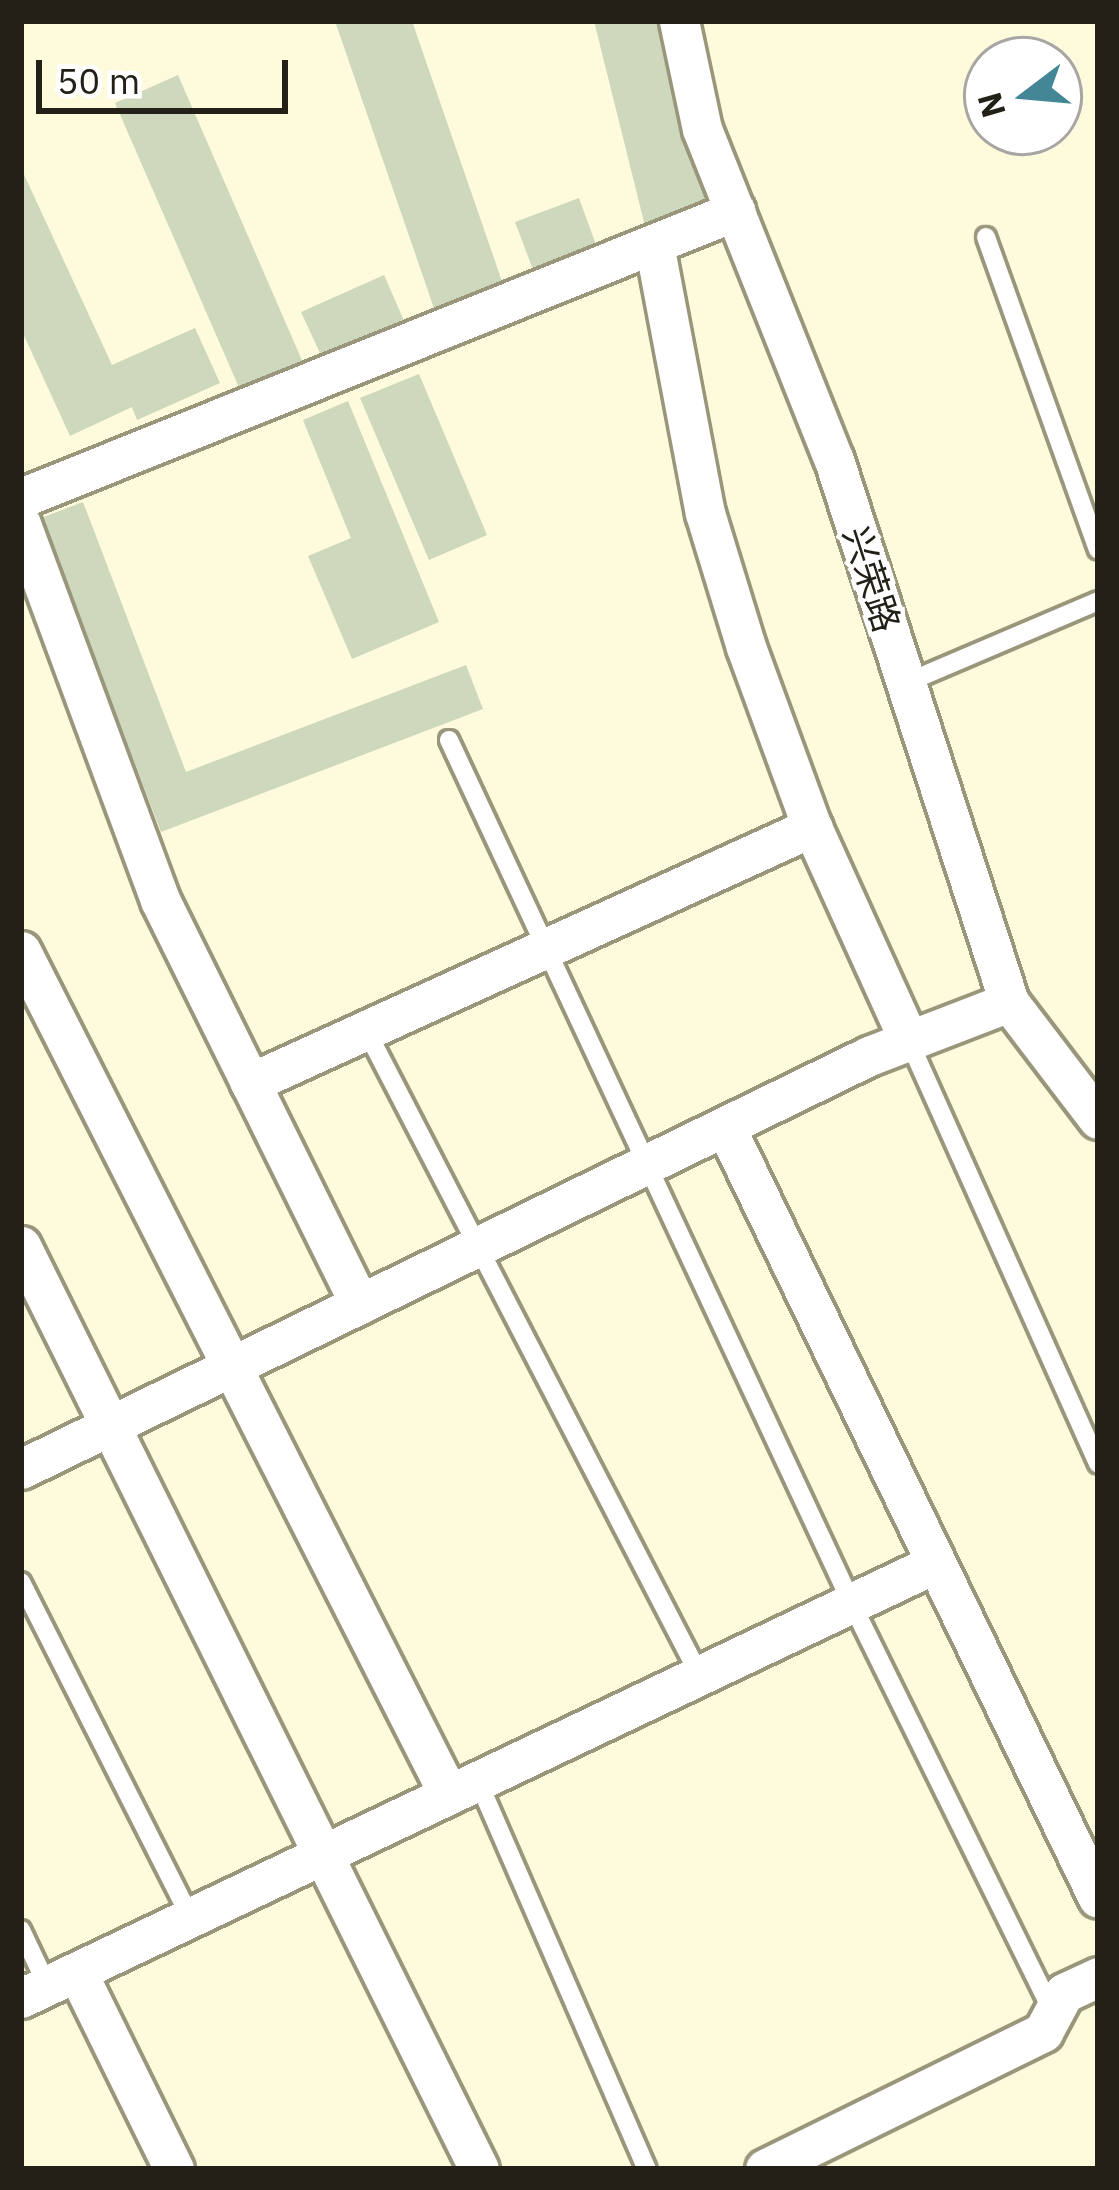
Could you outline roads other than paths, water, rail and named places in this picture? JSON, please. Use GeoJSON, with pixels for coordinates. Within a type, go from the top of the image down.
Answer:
{"type":"FeatureCollection","features":[{"type":"Feature","properties":{"kind":"street","name":"兴荣路"},"geometry":{"type":"LineString","coordinates":[[679,21],[702,129],[834,460],[1010,1002],[1092,1101]]}},
{"type":"Feature","properties":{"kind":"street"},"geometry":{"type":"LineString","coordinates":[[21,498],[735,211]]}},
{"type":"Feature","properties":{"kind":"street"},"geometry":{"type":"LineString","coordinates":[[654,244],[705,513],[812,827],[909,1041]]}},
{"type":"Feature","properties":{"kind":"street"},"geometry":{"type":"LineString","coordinates":[[21,524],[160,900],[359,1304]]}},
{"type":"Feature","properties":{"kind":"street"},"geometry":{"type":"LineString","coordinates":[[250,1083],[812,827]]}},
{"type":"Feature","properties":{"kind":"street"},"geometry":{"type":"LineString","coordinates":[[21,951],[234,1365],[464,1788]]}},
{"type":"Feature","properties":{"kind":"street"},"geometry":{"type":"LineString","coordinates":[[21,1468],[725,1126],[909,1041],[1010,1002]]}},
{"type":"Feature","properties":{"kind":"street"},"geometry":{"type":"LineString","coordinates":[[725,1126],[1098,1898]]}},
{"type":"Feature","properties":{"kind":"street"},"geometry":{"type":"LineString","coordinates":[[21,1246],[112,1424],[318,1858],[479,2169]]}},
{"type":"Feature","properties":{"kind":"street"},"geometry":{"type":"LineString","coordinates":[[174,2169],[49,1985],[936,1563]]}},
{"type":"Feature","properties":{"kind":"street"},"geometry":{"type":"LineString","coordinates":[[765,2169],[1042,2032],[1064,1993],[1098,1978]]}},
{"type":"Feature","properties":{"kind":"lane"},"geometry":{"type":"LineString","coordinates":[[986,237],[1098,550]]}},
{"type":"Feature","properties":{"kind":"lane"},"geometry":{"type":"LineString","coordinates":[[906,683],[1098,601]]}},
{"type":"Feature","properties":{"kind":"lane"},"geometry":{"type":"LineString","coordinates":[[449,740],[542,950],[852,1604],[1053,2013]]}},
{"type":"Feature","properties":{"kind":"lane"},"geometry":{"type":"LineString","coordinates":[[366,1030],[700,1676]]}},
{"type":"Feature","properties":{"kind":"lane"},"geometry":{"type":"LineString","coordinates":[[909,1041],[1098,1464]]}},
{"type":"Feature","properties":{"kind":"lane"},"geometry":{"type":"LineString","coordinates":[[21,1582],[191,1918]]}},
{"type":"Feature","properties":{"kind":"lane"},"geometry":{"type":"LineString","coordinates":[[464,1788],[647,2169]]}},
{"type":"Feature","properties":{"kind":"lane"},"geometry":{"type":"LineString","coordinates":[[21,1930],[49,1985]]}}]}
